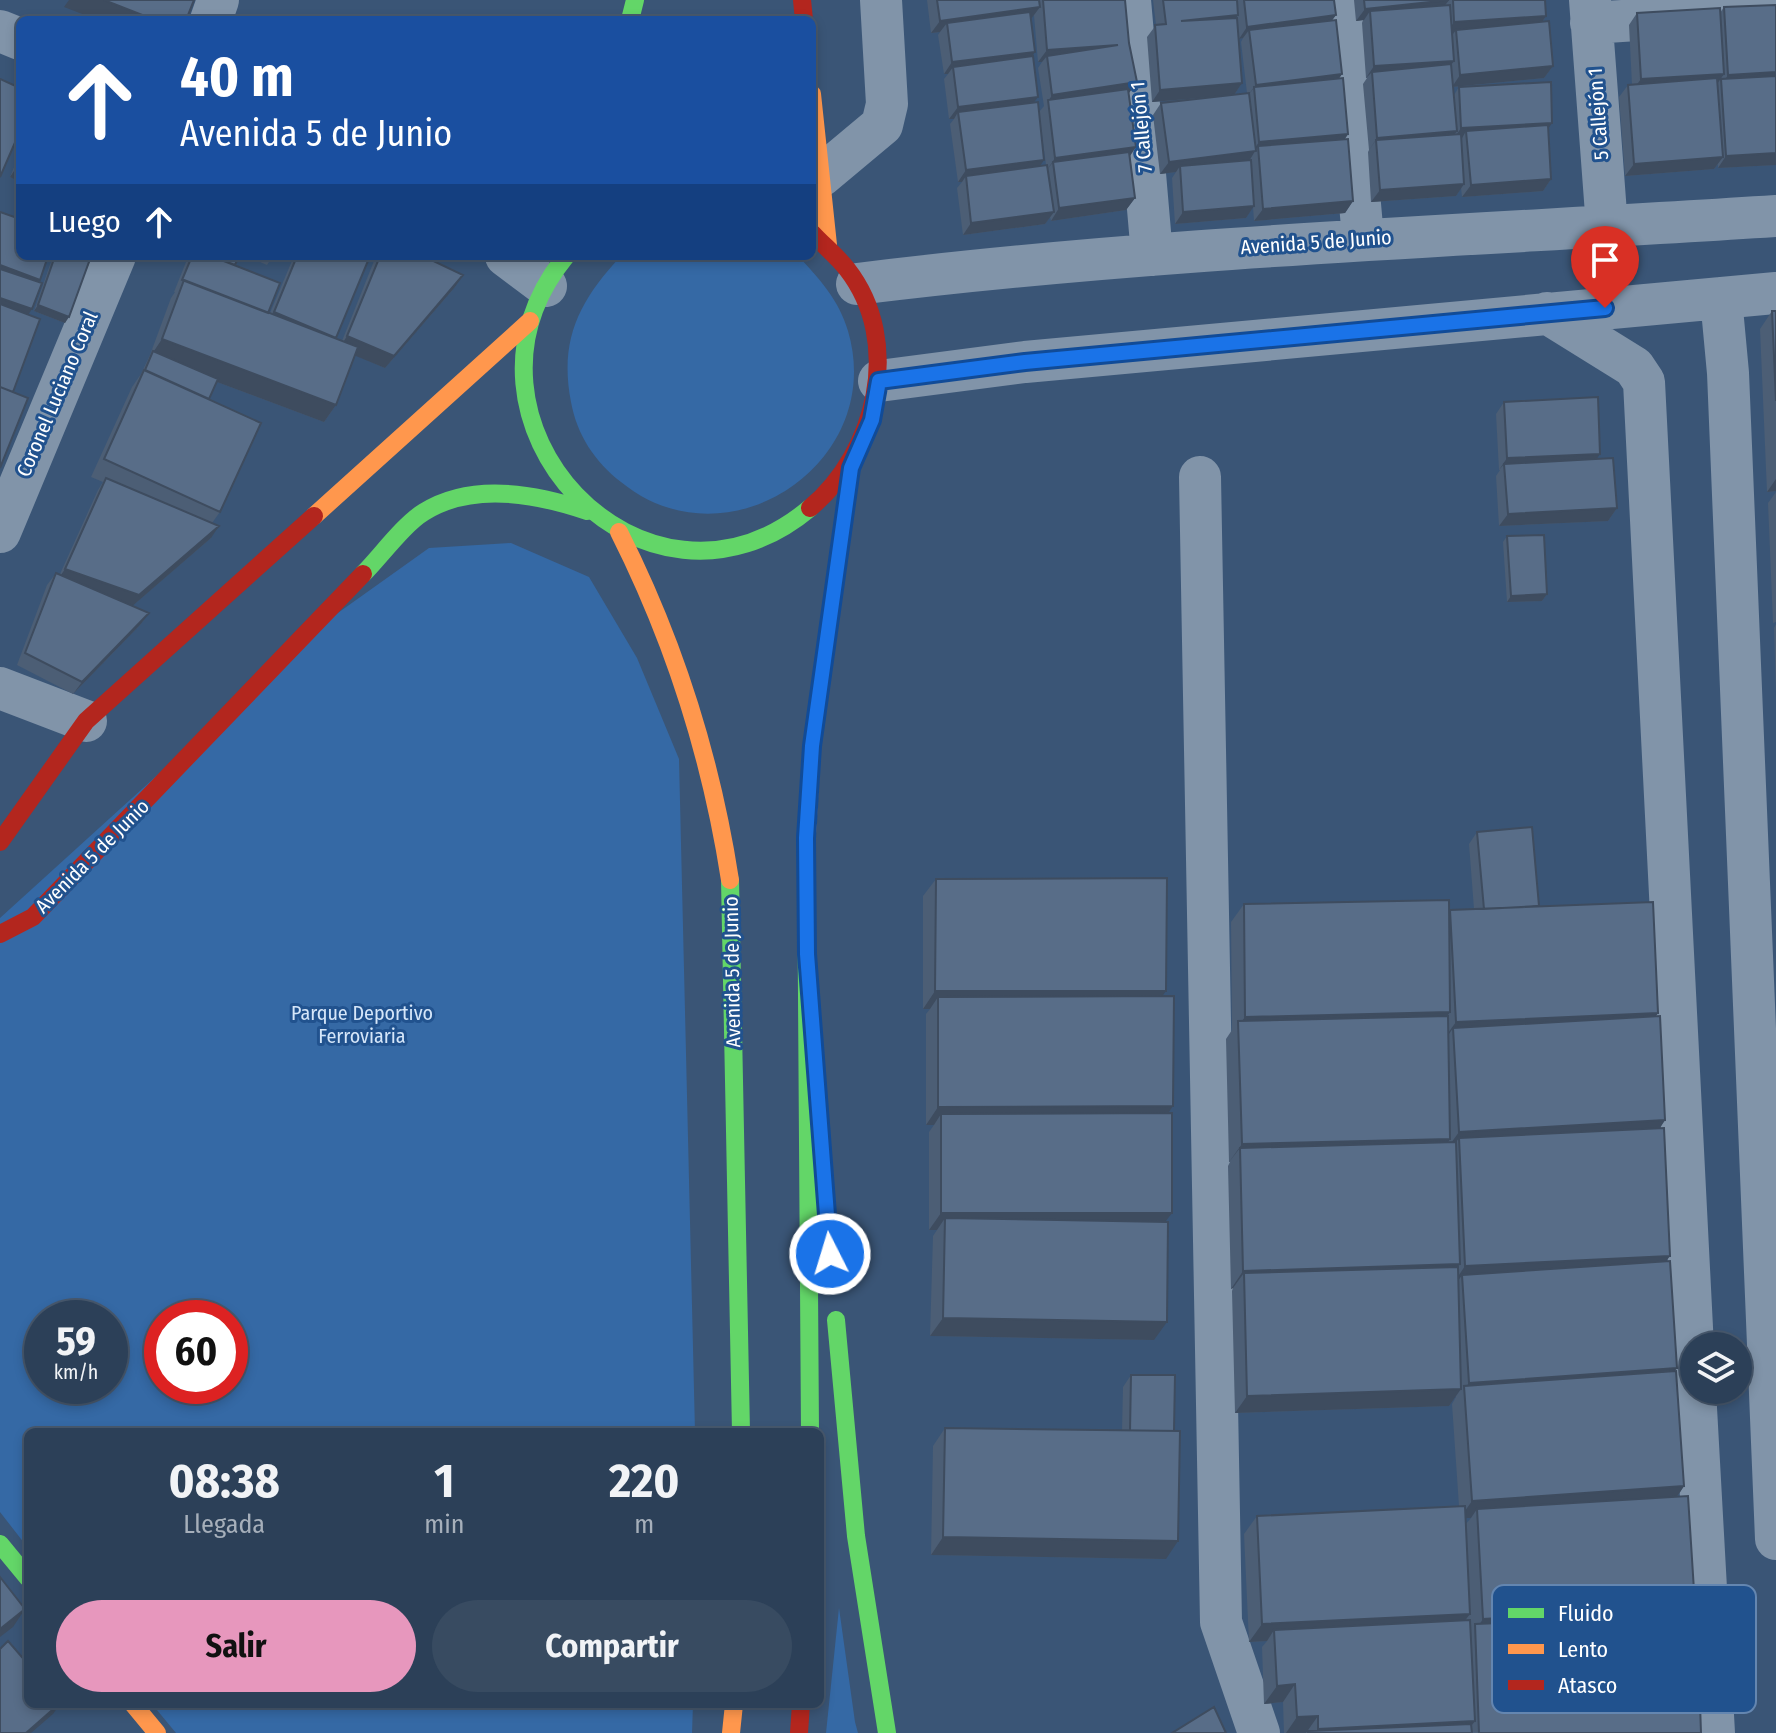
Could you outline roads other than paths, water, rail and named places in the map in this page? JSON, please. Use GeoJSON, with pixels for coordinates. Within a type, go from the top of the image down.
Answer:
{"type":"FeatureCollection","features":[{"type":"Feature","properties":{"kind":"main road"},"geometry":{"type":"LineString","coordinates":[[816,130],[828,245]]}},
{"type":"Feature","properties":{"kind":"main road"},"geometry":{"type":"LineString","coordinates":[[810,1428],[806,838],[812,746],[851,468],[872,420],[879,381],[875,331],[857,284],[828,245],[816,236]]}},
{"type":"Feature","properties":{"kind":"main road"},"geometry":{"type":"LineString","coordinates":[[552,277],[522,374],[530,426],[553,473],[589,512],[619,532],[669,549],[721,550],[772,536],[816,508],[851,468]]}},
{"type":"Feature","properties":{"kind":"main road"},"geometry":{"type":"LineString","coordinates":[[0,842],[86,721],[552,277]]}},
{"type":"Feature","properties":{"kind":"main road","name":"Avenida 5 de Junio"},"geometry":{"type":"LineString","coordinates":[[0,934],[33,917],[423,512],[462,497],[502,493],[558,500],[589,512]]}},
{"type":"Feature","properties":{"kind":"main road","name":"Avenida 5 de Junio"},"geometry":{"type":"LineString","coordinates":[[619,532],[648,585],[703,739],[723,830],[732,896],[741,1428]]}},
{"type":"Feature","properties":{"kind":"main road"},"geometry":{"type":"LineString","coordinates":[[807,954],[827,1217]]}},
{"type":"Feature","properties":{"kind":"main road"},"geometry":{"type":"LineString","coordinates":[[834,1295],[856,1536],[887,1733]]}},
{"type":"Feature","properties":{"kind":"main road"},"geometry":{"type":"LineString","coordinates":[[0,1544],[24,1573]]}},
{"type":"Feature","properties":{"kind":"main road"},"geometry":{"type":"LineString","coordinates":[[731,1733],[734,1708]]}},
{"type":"Feature","properties":{"kind":"main road"},"geometry":{"type":"LineString","coordinates":[[799,1733],[801,1708]]}},
{"type":"Feature","properties":{"kind":"street"},"geometry":{"type":"LineString","coordinates":[[821,176],[882,125],[887,104],[881,0]]}},
{"type":"Feature","properties":{"kind":"street","name":"7 Callejón 1"},"geometry":{"type":"LineString","coordinates":[[1130,0],[1152,255]]}},
{"type":"Feature","properties":{"kind":"street"},"geometry":{"type":"LineString","coordinates":[[1342,0],[1363,238]]}},
{"type":"Feature","properties":{"kind":"street"},"geometry":{"type":"LineString","coordinates":[[1590,12],[1776,11]]}},
{"type":"Feature","properties":{"kind":"street","name":"5 Callejón 1"},"geometry":{"type":"LineString","coordinates":[[1590,12],[1607,227]]}},
{"type":"Feature","properties":{"kind":"street","name":"Avenida 5 de Junio"},"geometry":{"type":"LineString","coordinates":[[857,284],[1363,238],[1776,216]]}},
{"type":"Feature","properties":{"kind":"street","name":"Coronel Luciano Coral"},"geometry":{"type":"LineString","coordinates":[[0,532],[113,260]]}},
{"type":"Feature","properties":{"kind":"street"},"geometry":{"type":"LineString","coordinates":[[515,260],[552,277]]}},
{"type":"Feature","properties":{"kind":"street"},"geometry":{"type":"LineString","coordinates":[[879,381],[1025,362],[1776,293]]}},
{"type":"Feature","properties":{"kind":"street"},"geometry":{"type":"LineString","coordinates":[[1721,298],[1728,373],[1776,1539]]}},
{"type":"Feature","properties":{"kind":"street"},"geometry":{"type":"LineString","coordinates":[[1547,313],[1634,367],[1644,382],[1692,1332]]}},
{"type":"Feature","properties":{"kind":"street"},"geometry":{"type":"LineString","coordinates":[[1200,477],[1221,1622],[1259,1733]]}},
{"type":"Feature","properties":{"kind":"street"},"geometry":{"type":"LineString","coordinates":[[0,688],[86,721]]}},
{"type":"Feature","properties":{"kind":"street"},"geometry":{"type":"LineString","coordinates":[[1696,1404],[1706,1585]]}},
{"type":"Feature","properties":{"kind":"street"},"geometry":{"type":"LineString","coordinates":[[1713,1713],[1714,1733]]}},
{"type":"Feature","properties":{"kind":"park label","name":"Parque Deportivo Ferroviaria"},"geometry":{"type":"Point","coordinates":[362,1024]}}]}
